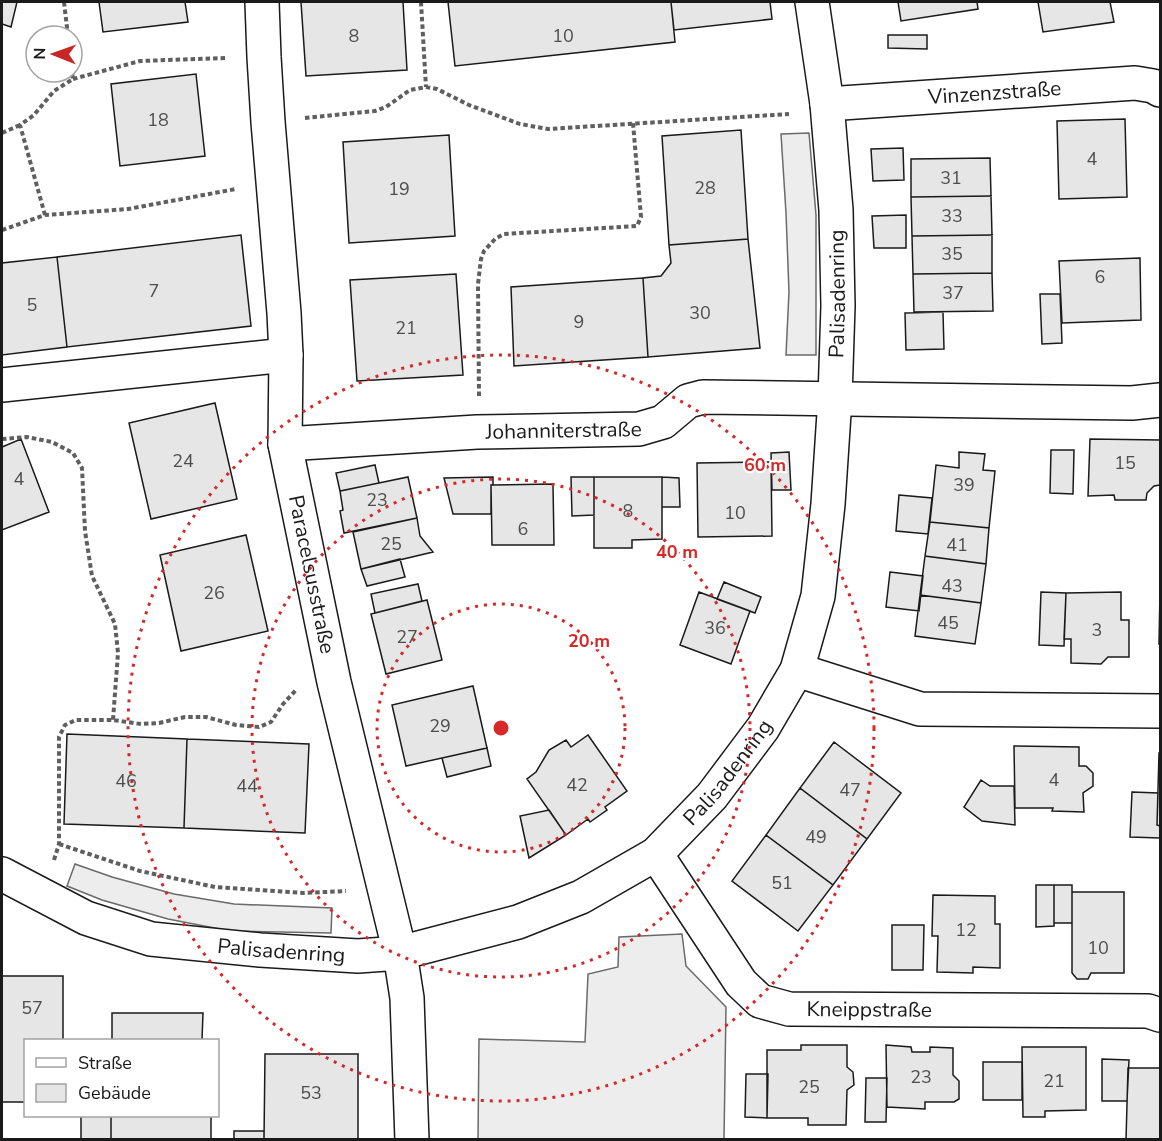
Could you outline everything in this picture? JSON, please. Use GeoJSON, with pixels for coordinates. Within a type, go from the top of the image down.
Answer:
{"type":"FeatureCollection","features":[{"type":"Feature","properties":{"kind":"street","name":"Paracelsusstraße"},"geometry":{"type":"LineString","coordinates":[[262,2],[272,183],[284,313],[285,444],[334,682],[400,953],[407,998],[412,1140]]}},
{"type":"Feature","properties":{"kind":"street","name":"Palisadenring"},"geometry":{"type":"LineString","coordinates":[[2,874],[86,918],[152,939],[337,955],[400,953],[518,922],[581,897],[656,854],[712,796],[763,728],[797,670],[818,596],[828,504],[838,306],[836,210],[827,108],[812,2]]}},
{"type":"Feature","properties":{"kind":"street","name":"Vinzenzstraße"},"geometry":{"type":"LineString","coordinates":[[827,108],[1135,83],[1161,90]]}},
{"type":"Feature","properties":{"kind":"street"},"geometry":{"type":"LineString","coordinates":[[2,385],[286,355]]}},
{"type":"Feature","properties":{"kind":"street","name":"Johanniterstraße"},"geometry":{"type":"LineString","coordinates":[[285,444],[477,432],[639,429],[663,422],[688,401],[703,397],[835,398]]}},
{"type":"Feature","properties":{"kind":"street"},"geometry":{"type":"LineString","coordinates":[[835,398],[1132,403],[1161,400]]}},
{"type":"Feature","properties":{"kind":"street"},"geometry":{"type":"LineString","coordinates":[[797,670],[920,709],[1161,711]]}},
{"type":"Feature","properties":{"kind":"street","name":"Kneippstraße"},"geometry":{"type":"LineString","coordinates":[[656,854],[741,983],[760,1001],[789,1009],[1148,1011],[1161,1015]]}},
{"type":"Feature","properties":{"kind":"path"},"geometry":{"type":"LineString","coordinates":[[64,2],[67,24]]}},
{"type":"Feature","properties":{"kind":"path"},"geometry":{"type":"LineString","coordinates":[[421,2],[426,87]]}},
{"type":"Feature","properties":{"kind":"path"},"geometry":{"type":"LineString","coordinates":[[84,76],[140,61],[264,57]]}},
{"type":"Feature","properties":{"kind":"path"},"geometry":{"type":"LineString","coordinates":[[2,133],[20,125],[34,115],[54,91],[64,84]]}},
{"type":"Feature","properties":{"kind":"path"},"geometry":{"type":"LineString","coordinates":[[268,122],[375,111],[386,107],[410,90],[426,87],[437,89],[469,105],[520,124],[548,129],[827,108]]}},
{"type":"Feature","properties":{"kind":"path"},"geometry":{"type":"LineString","coordinates":[[479,402],[478,284],[484,251],[495,239],[504,234],[637,226],[641,217],[633,123]]}},
{"type":"Feature","properties":{"kind":"path"},"geometry":{"type":"LineString","coordinates":[[20,125],[45,215]]}},
{"type":"Feature","properties":{"kind":"path"},"geometry":{"type":"LineString","coordinates":[[2,230],[45,215],[128,209],[272,183]]}},
{"type":"Feature","properties":{"kind":"path"},"geometry":{"type":"LineString","coordinates":[[2,439],[27,437],[52,442],[73,453],[82,468],[85,531],[92,576],[115,624],[118,652],[113,720]]}},
{"type":"Feature","properties":{"kind":"path"},"geometry":{"type":"LineString","coordinates":[[40,894],[59,844],[59,737],[65,725],[76,720],[113,720],[141,724],[159,723],[185,717],[206,717],[236,725],[259,727],[271,722],[283,704],[299,687],[334,682]]}},
{"type":"Feature","properties":{"kind":"path"},"geometry":{"type":"LineString","coordinates":[[59,844],[140,871],[214,887],[304,893],[384,889]]}},
{"type":"Feature","properties":{"kind":"shaded area"},"geometry":{"type":"Polygon","coordinates":[[[809,133],[816,215],[816,355],[786,355],[789,292],[781,134],[809,133]]]}},
{"type":"Feature","properties":{"kind":"shaded area"},"geometry":{"type":"Polygon","coordinates":[[[75,864],[174,894],[234,904],[332,908],[331,933],[230,931],[168,919],[102,900],[67,886],[75,864]]]}},
{"type":"Feature","properties":{"kind":"shaded area"},"geometry":{"type":"Polygon","coordinates":[[[682,934],[686,966],[726,1007],[724,1139],[478,1139],[479,1039],[585,1042],[588,974],[618,967],[619,937],[682,934]]]}},
{"type":"Feature","properties":{"kind":"building"},"geometry":{"type":"Polygon","coordinates":[[[2,2],[17,2],[11,27],[2,24],[2,2]]]}},
{"type":"Feature","properties":{"kind":"building"},"geometry":{"type":"Polygon","coordinates":[[[99,2],[185,2],[188,22],[103,32],[99,2]]]}},
{"type":"Feature","properties":{"kind":"building"},"geometry":{"type":"Polygon","coordinates":[[[301,2],[403,2],[407,70],[306,76],[301,2]]]}},
{"type":"Feature","properties":{"kind":"building"},"geometry":{"type":"Polygon","coordinates":[[[448,2],[671,2],[675,42],[455,66],[448,2]]]}},
{"type":"Feature","properties":{"kind":"building"},"geometry":{"type":"Polygon","coordinates":[[[671,2],[770,2],[772,19],[674,30],[671,2]]]}},
{"type":"Feature","properties":{"kind":"building"},"geometry":{"type":"Polygon","coordinates":[[[898,2],[977,2],[978,9],[901,21],[898,2]]]}},
{"type":"Feature","properties":{"kind":"building"},"geometry":{"type":"Polygon","coordinates":[[[1038,2],[1110,2],[1114,22],[1043,32],[1038,2]]]}},
{"type":"Feature","properties":{"kind":"building"},"geometry":{"type":"Polygon","coordinates":[[[888,35],[927,35],[927,49],[888,48],[888,35]]]}},
{"type":"Feature","properties":{"kind":"building"},"geometry":{"type":"Polygon","coordinates":[[[196,74],[205,156],[120,166],[111,84],[196,74]]]}},
{"type":"Feature","properties":{"kind":"building"},"geometry":{"type":"Polygon","coordinates":[[[1125,119],[1127,197],[1059,199],[1057,121],[1125,119]]]}},
{"type":"Feature","properties":{"kind":"building"},"geometry":{"type":"Polygon","coordinates":[[[741,130],[748,239],[669,245],[662,136],[741,130]]]}},
{"type":"Feature","properties":{"kind":"building"},"geometry":{"type":"Polygon","coordinates":[[[449,135],[455,236],[349,243],[343,142],[449,135]]]}},
{"type":"Feature","properties":{"kind":"building"},"geometry":{"type":"Polygon","coordinates":[[[903,148],[904,180],[873,181],[871,149],[903,148]]]}},
{"type":"Feature","properties":{"kind":"building"},"geometry":{"type":"Polygon","coordinates":[[[990,158],[991,196],[911,197],[911,159],[990,158]]]}},
{"type":"Feature","properties":{"kind":"building"},"geometry":{"type":"Polygon","coordinates":[[[991,196],[992,235],[912,236],[911,197],[991,196]]]}},
{"type":"Feature","properties":{"kind":"building"},"geometry":{"type":"Polygon","coordinates":[[[906,215],[906,248],[874,248],[872,216],[906,215]]]}},
{"type":"Feature","properties":{"kind":"building"},"geometry":{"type":"Polygon","coordinates":[[[241,235],[251,326],[67,347],[57,257],[241,235]]]}},
{"type":"Feature","properties":{"kind":"building"},"geometry":{"type":"Polygon","coordinates":[[[992,235],[992,273],[913,274],[912,236],[992,235]]]}},
{"type":"Feature","properties":{"kind":"building"},"geometry":{"type":"Polygon","coordinates":[[[748,239],[760,348],[648,357],[643,278],[661,276],[671,263],[669,245],[748,239]]]}},
{"type":"Feature","properties":{"kind":"building"},"geometry":{"type":"Polygon","coordinates":[[[57,257],[67,347],[2,355],[2,263],[57,257]]]}},
{"type":"Feature","properties":{"kind":"building"},"geometry":{"type":"Polygon","coordinates":[[[1140,258],[1141,320],[1062,323],[1059,261],[1140,258]]]}},
{"type":"Feature","properties":{"kind":"building"},"geometry":{"type":"Polygon","coordinates":[[[992,273],[993,311],[914,312],[913,274],[992,273]]]}},
{"type":"Feature","properties":{"kind":"building"},"geometry":{"type":"Polygon","coordinates":[[[456,274],[463,375],[357,381],[350,280],[456,274]]]}},
{"type":"Feature","properties":{"kind":"building"},"geometry":{"type":"Polygon","coordinates":[[[643,278],[648,357],[514,366],[511,287],[643,278]]]}},
{"type":"Feature","properties":{"kind":"building"},"geometry":{"type":"Polygon","coordinates":[[[1040,294],[1060,294],[1062,343],[1042,344],[1040,294]]]}},
{"type":"Feature","properties":{"kind":"building"},"geometry":{"type":"Polygon","coordinates":[[[943,312],[944,349],[906,350],[905,313],[943,312]]]}},
{"type":"Feature","properties":{"kind":"building"},"geometry":{"type":"Polygon","coordinates":[[[215,403],[237,499],[151,519],[129,423],[215,403]]]}},
{"type":"Feature","properties":{"kind":"building"},"geometry":{"type":"Polygon","coordinates":[[[21,439],[49,512],[2,530],[2,447],[21,439]]]}},
{"type":"Feature","properties":{"kind":"building"},"geometry":{"type":"Polygon","coordinates":[[[1090,439],[1160,440],[1160,485],[1154,486],[1147,493],[1146,500],[1115,500],[1114,495],[1088,496],[1090,439]]]}},
{"type":"Feature","properties":{"kind":"building"},"geometry":{"type":"Polygon","coordinates":[[[1051,450],[1074,450],[1073,494],[1050,493],[1051,450]]]}},
{"type":"Feature","properties":{"kind":"building"},"geometry":{"type":"Polygon","coordinates":[[[789,452],[791,490],[772,490],[771,453],[789,452]]]}},
{"type":"Feature","properties":{"kind":"building"},"geometry":{"type":"Polygon","coordinates":[[[959,452],[985,454],[983,470],[995,471],[989,528],[930,522],[936,465],[959,468],[959,452]]]}},
{"type":"Feature","properties":{"kind":"building"},"geometry":{"type":"Polygon","coordinates":[[[771,462],[772,536],[698,537],[697,463],[771,462]]]}},
{"type":"Feature","properties":{"kind":"building"},"geometry":{"type":"Polygon","coordinates":[[[375,465],[379,483],[340,491],[336,473],[375,465]]]}},
{"type":"Feature","properties":{"kind":"building"},"geometry":{"type":"Polygon","coordinates":[[[408,477],[417,518],[344,533],[340,511],[343,510],[340,491],[408,477]]]}},
{"type":"Feature","properties":{"kind":"building"},"geometry":{"type":"Polygon","coordinates":[[[493,477],[491,514],[453,514],[444,478],[493,477]]]}},
{"type":"Feature","properties":{"kind":"building"},"geometry":{"type":"Polygon","coordinates":[[[571,477],[594,477],[594,515],[572,516],[571,477]]]}},
{"type":"Feature","properties":{"kind":"building"},"geometry":{"type":"Polygon","coordinates":[[[594,477],[662,477],[662,539],[632,540],[632,548],[594,548],[594,477]]]}},
{"type":"Feature","properties":{"kind":"building"},"geometry":{"type":"Polygon","coordinates":[[[662,477],[679,478],[680,507],[662,507],[662,477]]]}},
{"type":"Feature","properties":{"kind":"building"},"geometry":{"type":"Polygon","coordinates":[[[553,484],[554,545],[492,545],[491,485],[553,484]]]}},
{"type":"Feature","properties":{"kind":"building"},"geometry":{"type":"Polygon","coordinates":[[[899,495],[932,498],[928,534],[896,531],[899,495]]]}},
{"type":"Feature","properties":{"kind":"building"},"geometry":{"type":"Polygon","coordinates":[[[417,518],[420,536],[433,552],[361,569],[353,532],[417,518]]]}},
{"type":"Feature","properties":{"kind":"building"},"geometry":{"type":"Polygon","coordinates":[[[930,522],[989,528],[986,564],[925,556],[930,522]]]}},
{"type":"Feature","properties":{"kind":"building"},"geometry":{"type":"Polygon","coordinates":[[[246,535],[268,631],[181,651],[160,555],[246,535]]]}},
{"type":"Feature","properties":{"kind":"building"},"geometry":{"type":"Polygon","coordinates":[[[925,556],[986,564],[981,603],[920,595],[925,556]]]}},
{"type":"Feature","properties":{"kind":"building"},"geometry":{"type":"Polygon","coordinates":[[[400,559],[405,577],[367,586],[361,569],[400,559]]]}},
{"type":"Feature","properties":{"kind":"building"},"geometry":{"type":"Polygon","coordinates":[[[890,572],[923,576],[919,611],[886,607],[890,572]]]}},
{"type":"Feature","properties":{"kind":"building"},"geometry":{"type":"Polygon","coordinates":[[[724,582],[761,597],[755,613],[717,599],[724,582]]]}},
{"type":"Feature","properties":{"kind":"building"},"geometry":{"type":"Polygon","coordinates":[[[418,584],[422,601],[375,613],[371,594],[418,584]]]}},
{"type":"Feature","properties":{"kind":"building"},"geometry":{"type":"Polygon","coordinates":[[[1160,591],[1160,644],[1159,644],[1160,591]]]}},
{"type":"Feature","properties":{"kind":"building"},"geometry":{"type":"Polygon","coordinates":[[[699,592],[750,611],[731,664],[680,645],[699,592]]]}},
{"type":"Feature","properties":{"kind":"building"},"geometry":{"type":"Polygon","coordinates":[[[1041,592],[1066,593],[1064,646],[1039,645],[1041,592]]]}},
{"type":"Feature","properties":{"kind":"building"},"geometry":{"type":"Polygon","coordinates":[[[1121,592],[1121,620],[1129,620],[1129,657],[1108,657],[1101,664],[1071,663],[1071,639],[1064,639],[1066,593],[1121,592]]]}},
{"type":"Feature","properties":{"kind":"building"},"geometry":{"type":"Polygon","coordinates":[[[920,595],[981,603],[975,644],[915,636],[920,595]]]}},
{"type":"Feature","properties":{"kind":"building"},"geometry":{"type":"Polygon","coordinates":[[[427,600],[442,660],[386,674],[371,614],[427,600]]]}},
{"type":"Feature","properties":{"kind":"building"},"geometry":{"type":"Polygon","coordinates":[[[473,686],[487,748],[406,766],[392,705],[473,686]]]}},
{"type":"Feature","properties":{"kind":"building"},"geometry":{"type":"Polygon","coordinates":[[[67,734],[187,739],[184,828],[64,824],[67,734]]]}},
{"type":"Feature","properties":{"kind":"building"},"geometry":{"type":"Polygon","coordinates":[[[588,735],[627,791],[605,807],[607,810],[590,822],[588,819],[566,835],[527,779],[536,772],[549,750],[566,740],[571,747],[588,735]]]}},
{"type":"Feature","properties":{"kind":"building"},"geometry":{"type":"Polygon","coordinates":[[[187,739],[309,744],[305,833],[184,828],[187,739]]]}},
{"type":"Feature","properties":{"kind":"building"},"geometry":{"type":"Polygon","coordinates":[[[834,742],[901,793],[867,839],[800,788],[834,742]]]}},
{"type":"Feature","properties":{"kind":"building"},"geometry":{"type":"Polygon","coordinates":[[[1014,746],[1079,747],[1079,766],[1086,766],[1093,773],[1093,786],[1083,793],[1084,812],[1052,811],[1053,808],[1015,808],[1014,746]]]}},
{"type":"Feature","properties":{"kind":"building"},"geometry":{"type":"Polygon","coordinates":[[[487,748],[491,766],[447,777],[442,758],[487,748]]]}},
{"type":"Feature","properties":{"kind":"building"},"geometry":{"type":"Polygon","coordinates":[[[1160,753],[1160,826],[1157,825],[1160,753]]]}},
{"type":"Feature","properties":{"kind":"building"},"geometry":{"type":"Polygon","coordinates":[[[981,780],[990,786],[1014,786],[1015,825],[982,821],[964,807],[981,780]]]}},
{"type":"Feature","properties":{"kind":"building"},"geometry":{"type":"Polygon","coordinates":[[[800,788],[867,839],[833,885],[766,835],[800,788]]]}},
{"type":"Feature","properties":{"kind":"building"},"geometry":{"type":"Polygon","coordinates":[[[1132,792],[1158,793],[1157,825],[1160,826],[1160,838],[1130,837],[1132,792]]]}},
{"type":"Feature","properties":{"kind":"building"},"geometry":{"type":"Polygon","coordinates":[[[549,810],[566,835],[529,858],[520,816],[549,810]]]}},
{"type":"Feature","properties":{"kind":"building"},"geometry":{"type":"Polygon","coordinates":[[[766,835],[833,885],[798,931],[732,881],[766,835]]]}},
{"type":"Feature","properties":{"kind":"building"},"geometry":{"type":"Polygon","coordinates":[[[1036,885],[1054,885],[1054,926],[1036,927],[1036,885]]]}},
{"type":"Feature","properties":{"kind":"building"},"geometry":{"type":"Polygon","coordinates":[[[1054,885],[1072,885],[1072,923],[1054,923],[1054,885]]]}},
{"type":"Feature","properties":{"kind":"building"},"geometry":{"type":"Polygon","coordinates":[[[1072,892],[1124,892],[1124,973],[1091,973],[1088,979],[1077,979],[1072,973],[1072,892]]]}},
{"type":"Feature","properties":{"kind":"building"},"geometry":{"type":"Polygon","coordinates":[[[933,895],[995,896],[995,924],[1000,924],[1000,968],[973,967],[973,973],[937,972],[938,936],[932,936],[933,895]]]}},
{"type":"Feature","properties":{"kind":"building"},"geometry":{"type":"Polygon","coordinates":[[[892,925],[924,925],[923,970],[892,970],[892,925]]]}},
{"type":"Feature","properties":{"kind":"building"},"geometry":{"type":"Polygon","coordinates":[[[2,976],[63,976],[63,1039],[24,1039],[24,1102],[2,1102],[2,976]]]}},
{"type":"Feature","properties":{"kind":"building"},"geometry":{"type":"Polygon","coordinates":[[[112,1013],[203,1013],[202,1039],[112,1039],[112,1013]]]}},
{"type":"Feature","properties":{"kind":"building"},"geometry":{"type":"Polygon","coordinates":[[[801,1045],[847,1045],[847,1067],[853,1072],[854,1085],[847,1090],[846,1125],[808,1125],[808,1118],[767,1118],[767,1050],[801,1050],[801,1045]]]}},
{"type":"Feature","properties":{"kind":"building"},"geometry":{"type":"Polygon","coordinates":[[[886,1045],[911,1047],[912,1052],[930,1052],[930,1047],[953,1048],[953,1075],[959,1081],[959,1099],[954,1102],[925,1102],[925,1109],[887,1107],[886,1045]]]}},
{"type":"Feature","properties":{"kind":"building"},"geometry":{"type":"Polygon","coordinates":[[[1022,1047],[1086,1047],[1086,1110],[1045,1111],[1045,1117],[1023,1117],[1022,1047]]]}},
{"type":"Feature","properties":{"kind":"building"},"geometry":{"type":"Polygon","coordinates":[[[265,1054],[358,1054],[358,1140],[264,1140],[265,1054]]]}},
{"type":"Feature","properties":{"kind":"building"},"geometry":{"type":"Polygon","coordinates":[[[1102,1059],[1129,1060],[1127,1101],[1102,1101],[1102,1059]]]}},
{"type":"Feature","properties":{"kind":"building"},"geometry":{"type":"Polygon","coordinates":[[[983,1062],[1022,1062],[1022,1100],[983,1100],[983,1062]]]}},
{"type":"Feature","properties":{"kind":"building"},"geometry":{"type":"Polygon","coordinates":[[[1128,1068],[1160,1068],[1160,1140],[1126,1140],[1128,1068]]]}},
{"type":"Feature","properties":{"kind":"building"},"geometry":{"type":"Polygon","coordinates":[[[746,1074],[768,1074],[767,1118],[745,1117],[746,1074]]]}},
{"type":"Feature","properties":{"kind":"building"},"geometry":{"type":"Polygon","coordinates":[[[866,1078],[887,1078],[886,1122],[865,1122],[866,1078]]]}},
{"type":"Feature","properties":{"kind":"building"},"geometry":{"type":"Polygon","coordinates":[[[81,1117],[111,1117],[111,1140],[81,1140],[81,1117]]]}},
{"type":"Feature","properties":{"kind":"building"},"geometry":{"type":"Polygon","coordinates":[[[111,1117],[211,1117],[211,1140],[111,1140],[111,1117]]]}},
{"type":"Feature","properties":{"kind":"building"},"geometry":{"type":"Polygon","coordinates":[[[234,1131],[264,1131],[264,1140],[234,1140],[234,1131]]]}}]}
